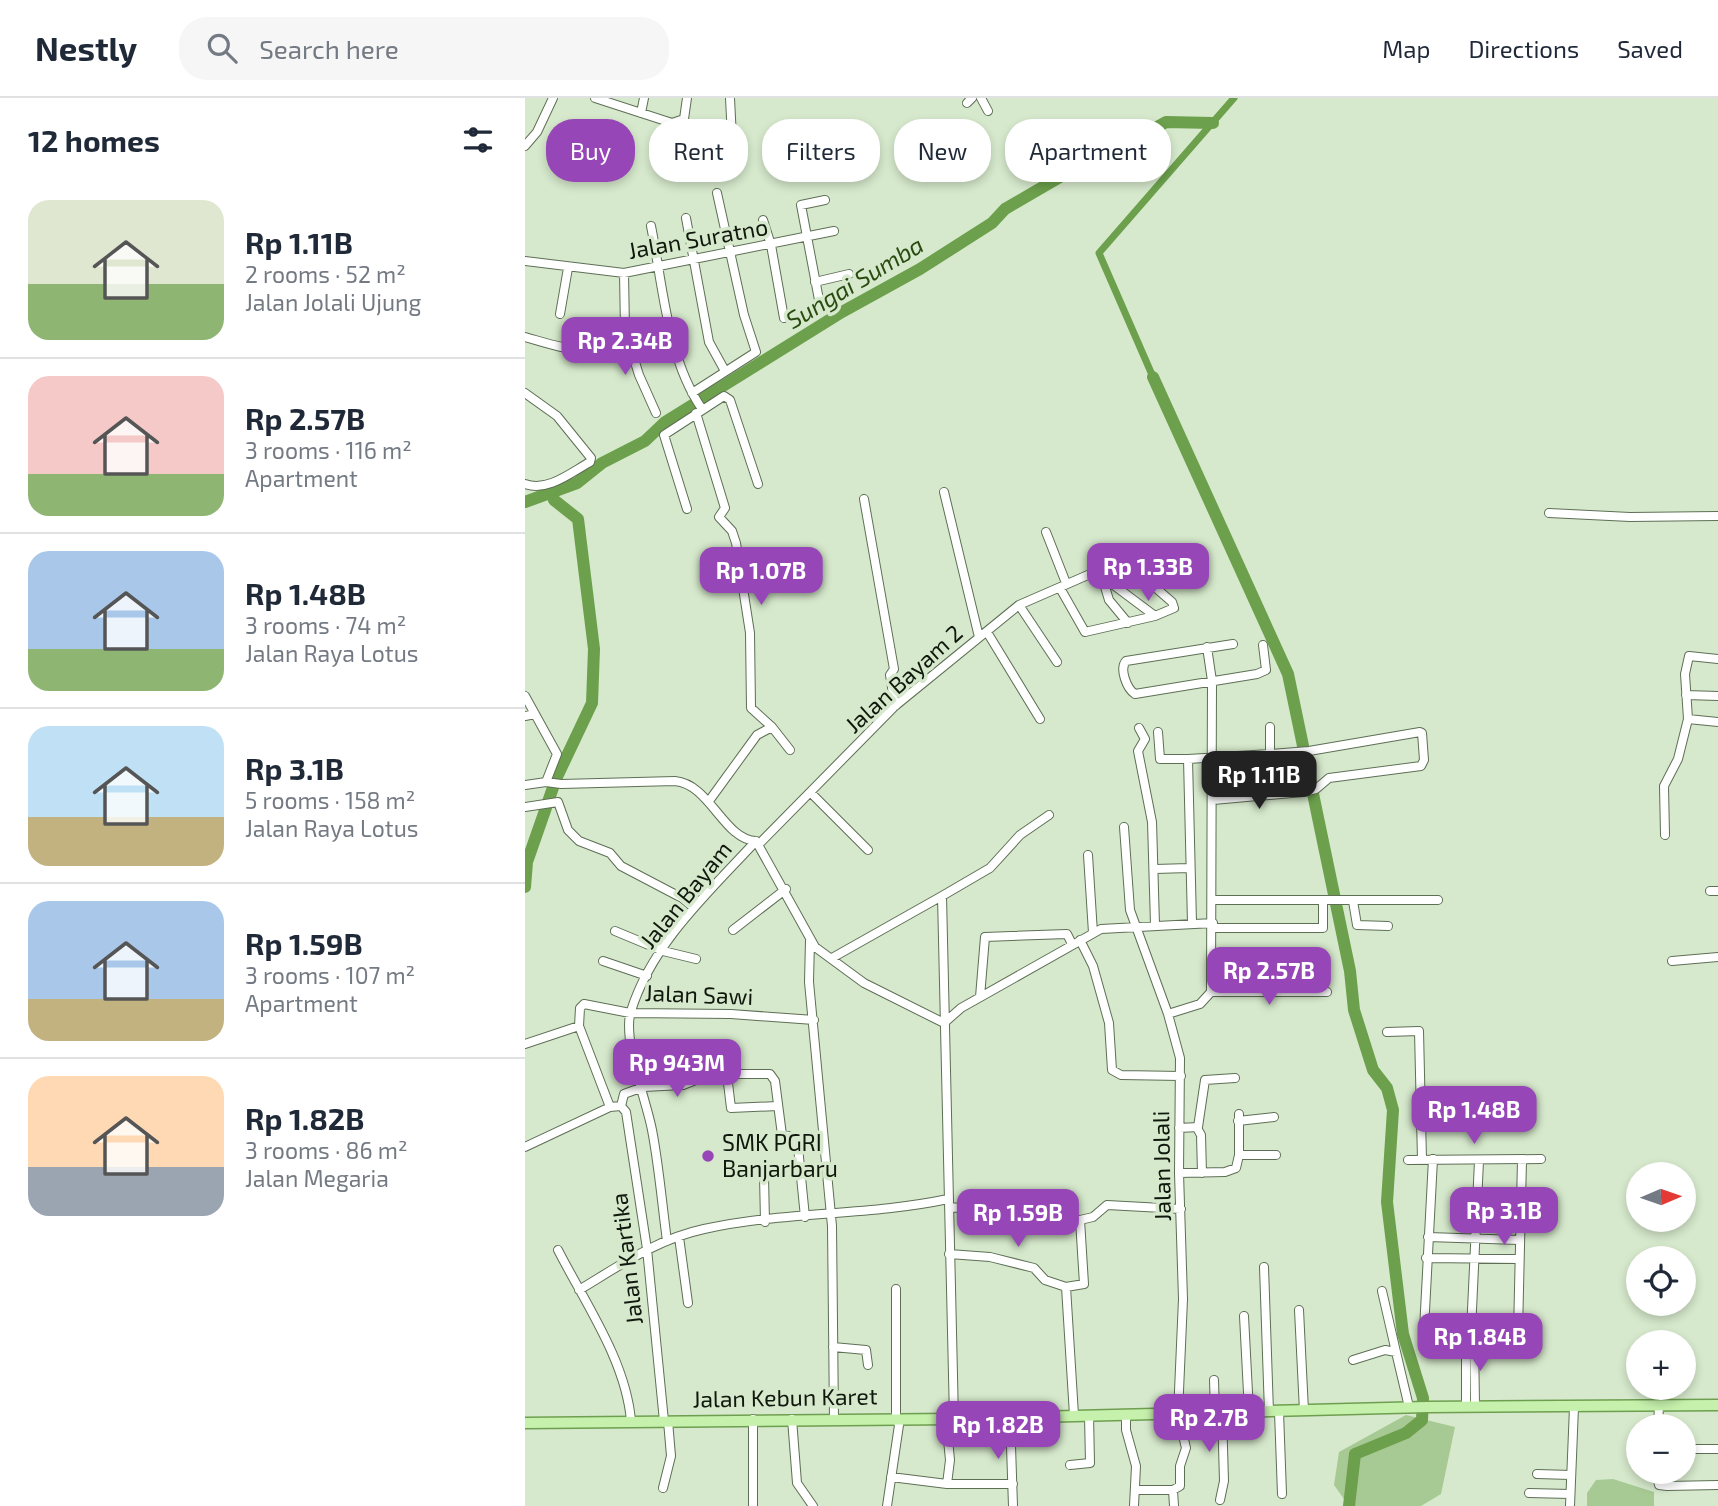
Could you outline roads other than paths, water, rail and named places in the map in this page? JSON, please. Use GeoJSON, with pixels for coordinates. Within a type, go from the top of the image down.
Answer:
{"type":"FeatureCollection","features":[{"type":"Feature","properties":{"kind":"main road","name":"Jalan Kebun Karet"},"geometry":{"type":"LineString","coordinates":[[525,1423],[950,1419],[1427,1406],[1718,1405]]}},
{"type":"Feature","properties":{"kind":"street"},"geometry":{"type":"LineString","coordinates":[[525,146],[537,132],[553,98]]}},
{"type":"Feature","properties":{"kind":"street"},"geometry":{"type":"LineString","coordinates":[[596,98],[681,123],[687,98]]}},
{"type":"Feature","properties":{"kind":"street"},"geometry":{"type":"LineString","coordinates":[[641,113],[644,98]]}},
{"type":"Feature","properties":{"kind":"street"},"geometry":{"type":"LineString","coordinates":[[730,98],[731,119]]}},
{"type":"Feature","properties":{"kind":"street"},"geometry":{"type":"LineString","coordinates":[[981,98],[988,111]]}},
{"type":"Feature","properties":{"kind":"street"},"geometry":{"type":"LineString","coordinates":[[693,395],[756,352],[744,316],[717,193]]}},
{"type":"Feature","properties":{"kind":"street"},"geometry":{"type":"LineString","coordinates":[[798,193],[820,305]]}},
{"type":"Feature","properties":{"kind":"street"},"geometry":{"type":"LineString","coordinates":[[801,205],[825,200]]}},
{"type":"Feature","properties":{"kind":"street"},"geometry":{"type":"LineString","coordinates":[[686,218],[696,260],[709,342],[725,371]]}},
{"type":"Feature","properties":{"kind":"street"},"geometry":{"type":"LineString","coordinates":[[763,220],[771,245],[784,318]]}},
{"type":"Feature","properties":{"kind":"street"},"geometry":{"type":"LineString","coordinates":[[651,226],[669,322],[700,410],[725,508],[719,517],[731,531],[736,543],[750,633],[751,708],[772,727],[790,750]]}},
{"type":"Feature","properties":{"kind":"street","name":"Jalan Suratno"},"geometry":{"type":"LineString","coordinates":[[525,261],[624,273],[731,251],[809,239],[834,231]]}},
{"type":"Feature","properties":{"kind":"street"},"geometry":{"type":"LineString","coordinates":[[560,314],[568,268]]}},
{"type":"Feature","properties":{"kind":"street"},"geometry":{"type":"LineString","coordinates":[[624,273],[625,330],[639,374],[656,413]]}},
{"type":"Feature","properties":{"kind":"street"},"geometry":{"type":"LineString","coordinates":[[815,282],[849,274]]}},
{"type":"Feature","properties":{"kind":"street"},"geometry":{"type":"LineString","coordinates":[[525,337],[592,351],[606,345],[625,330]]}},
{"type":"Feature","properties":{"kind":"street"},"geometry":{"type":"LineString","coordinates":[[525,393],[557,416],[591,458],[547,485],[534,487],[525,484]]}},
{"type":"Feature","properties":{"kind":"street"},"geometry":{"type":"LineString","coordinates":[[687,509],[664,435],[700,410],[728,396],[758,484]]}},
{"type":"Feature","properties":{"kind":"street"},"geometry":{"type":"LineString","coordinates":[[944,492],[983,635],[1040,719]]}},
{"type":"Feature","properties":{"kind":"street"},"geometry":{"type":"LineString","coordinates":[[863,499],[894,669],[890,675],[895,706]]}},
{"type":"Feature","properties":{"kind":"street"},"geometry":{"type":"LineString","coordinates":[[1549,513],[1630,517],[1718,516]]}},
{"type":"Feature","properties":{"kind":"street"},"geometry":{"type":"LineString","coordinates":[[1047,532],[1063,586],[1083,631],[1155,616]]}},
{"type":"Feature","properties":{"kind":"street","name":"Jalan Bayam 2"},"geometry":{"type":"LineString","coordinates":[[758,842],[811,793],[895,706],[1019,606],[1063,586],[1099,574],[1117,562],[1127,564],[1174,604],[1174,609],[1155,616]]}},
{"type":"Feature","properties":{"kind":"street"},"geometry":{"type":"LineString","coordinates":[[1099,574],[1109,600],[1128,623]]}},
{"type":"Feature","properties":{"kind":"street"},"geometry":{"type":"LineString","coordinates":[[1099,574],[1155,616]]}},
{"type":"Feature","properties":{"kind":"street"},"geometry":{"type":"LineString","coordinates":[[1019,606],[1057,662]]}},
{"type":"Feature","properties":{"kind":"street"},"geometry":{"type":"LineString","coordinates":[[1233,643],[1126,661],[1123,670],[1134,694],[1264,672],[1263,645]]}},
{"type":"Feature","properties":{"kind":"street"},"geometry":{"type":"LineString","coordinates":[[1168,1014],[1200,1004],[1211,992],[1212,681],[1207,647]]}},
{"type":"Feature","properties":{"kind":"street"},"geometry":{"type":"LineString","coordinates":[[1665,835],[1664,786],[1678,759],[1689,720],[1685,674],[1689,656],[1718,659]]}},
{"type":"Feature","properties":{"kind":"street"},"geometry":{"type":"LineString","coordinates":[[1686,695],[1718,696]]}},
{"type":"Feature","properties":{"kind":"street"},"geometry":{"type":"LineString","coordinates":[[525,696],[557,754],[547,782]]}},
{"type":"Feature","properties":{"kind":"street"},"geometry":{"type":"LineString","coordinates":[[525,716],[535,714]]}},
{"type":"Feature","properties":{"kind":"street"},"geometry":{"type":"LineString","coordinates":[[1689,720],[1718,722]]}},
{"type":"Feature","properties":{"kind":"street"},"geometry":{"type":"LineString","coordinates":[[709,801],[757,735],[772,727]]}},
{"type":"Feature","properties":{"kind":"street"},"geometry":{"type":"LineString","coordinates":[[1270,727],[1271,754]]}},
{"type":"Feature","properties":{"kind":"street"},"geometry":{"type":"LineString","coordinates":[[1139,728],[1145,739],[1138,751],[1152,822],[1155,925]]}},
{"type":"Feature","properties":{"kind":"street"},"geometry":{"type":"LineString","coordinates":[[1158,732],[1160,758],[1188,759],[1309,751],[1354,741],[1423,733],[1424,760],[1421,766],[1329,778],[1316,789],[1303,792],[1213,800]]}},
{"type":"Feature","properties":{"kind":"street"},"geometry":{"type":"LineString","coordinates":[[1188,759],[1192,923]]}},
{"type":"Feature","properties":{"kind":"street"},"geometry":{"type":"LineString","coordinates":[[525,785],[547,782],[683,782],[709,801],[739,834],[758,842],[786,889],[810,940],[864,982],[944,1023]]}},
{"type":"Feature","properties":{"kind":"street"},"geometry":{"type":"LineString","coordinates":[[811,793],[868,850]]}},
{"type":"Feature","properties":{"kind":"street"},"geometry":{"type":"LineString","coordinates":[[525,807],[547,802],[561,807],[568,830],[579,841],[610,853],[621,866],[682,898],[695,908]]}},
{"type":"Feature","properties":{"kind":"street"},"geometry":{"type":"LineString","coordinates":[[832,958],[990,868],[1020,835],[1049,815]]}},
{"type":"Feature","properties":{"kind":"street","name":"Jalan Jolali"},"geometry":{"type":"LineString","coordinates":[[1124,827],[1135,926],[1168,1014],[1180,1058],[1179,1174],[1183,1299],[1178,1414],[1186,1448],[1180,1466],[1180,1486],[1173,1490]]}},
{"type":"Feature","properties":{"kind":"street","name":"Jalan Bayam"},"geometry":{"type":"LineString","coordinates":[[630,1013],[647,976],[695,908],[758,842]]}},
{"type":"Feature","properties":{"kind":"street"},"geometry":{"type":"LineString","coordinates":[[1088,855],[1093,933]]}},
{"type":"Feature","properties":{"kind":"street"},"geometry":{"type":"LineString","coordinates":[[1154,869],[1189,868]]}},
{"type":"Feature","properties":{"kind":"street"},"geometry":{"type":"LineString","coordinates":[[733,930],[786,889]]}},
{"type":"Feature","properties":{"kind":"street"},"geometry":{"type":"LineString","coordinates":[[942,895],[949,1203],[950,1460],[947,1484]]}},
{"type":"Feature","properties":{"kind":"street"},"geometry":{"type":"LineString","coordinates":[[1212,900],[1438,900]]}},
{"type":"Feature","properties":{"kind":"street"},"geometry":{"type":"LineString","coordinates":[[944,1023],[961,1008],[980,997],[1076,942],[1112,926],[1192,923],[1323,928],[1326,901]]}},
{"type":"Feature","properties":{"kind":"street"},"geometry":{"type":"LineString","coordinates":[[1353,901],[1357,925],[1388,926]]}},
{"type":"Feature","properties":{"kind":"street"},"geometry":{"type":"LineString","coordinates":[[615,931],[663,951],[696,960]]}},
{"type":"Feature","properties":{"kind":"street"},"geometry":{"type":"LineString","coordinates":[[980,997],[985,937],[1067,934],[1093,966],[1109,1023],[1113,1072],[1121,1075],[1181,1076]]}},
{"type":"Feature","properties":{"kind":"street"},"geometry":{"type":"LineString","coordinates":[[810,940],[809,982],[832,1226],[834,1419]]}},
{"type":"Feature","properties":{"kind":"street"},"geometry":{"type":"LineString","coordinates":[[1672,961],[1718,957]]}},
{"type":"Feature","properties":{"kind":"street"},"geometry":{"type":"LineString","coordinates":[[603,961],[647,976]]}},
{"type":"Feature","properties":{"kind":"street"},"geometry":{"type":"LineString","coordinates":[[1211,992],[1327,992]]}},
{"type":"Feature","properties":{"kind":"street","name":"Jalan Sawi"},"geometry":{"type":"LineString","coordinates":[[579,1026],[580,1008],[584,1004],[630,1013],[731,1014],[814,1020]]}},
{"type":"Feature","properties":{"kind":"street"},"geometry":{"type":"LineString","coordinates":[[630,1013],[633,1059],[643,1087],[667,1241]]}},
{"type":"Feature","properties":{"kind":"street"},"geometry":{"type":"LineString","coordinates":[[525,1044],[579,1026],[610,1107]]}},
{"type":"Feature","properties":{"kind":"street"},"geometry":{"type":"LineString","coordinates":[[1387,1032],[1419,1031],[1422,1160]]}},
{"type":"Feature","properties":{"kind":"street"},"geometry":{"type":"LineString","coordinates":[[727,1075],[731,1108],[778,1106]]}},
{"type":"Feature","properties":{"kind":"street"},"geometry":{"type":"LineString","coordinates":[[525,1147],[610,1107],[621,1106],[624,1094],[643,1087],[683,1085],[700,1076],[773,1076],[782,1135],[796,1137],[805,1217]]}},
{"type":"Feature","properties":{"kind":"street"},"geometry":{"type":"LineString","coordinates":[[1202,1173],[1201,1135],[1197,1128],[1205,1080],[1235,1078]]}},
{"type":"Feature","properties":{"kind":"street","name":"Jalan Kartika"},"geometry":{"type":"LineString","coordinates":[[621,1106],[630,1129],[671,1455],[663,1488]]}},
{"type":"Feature","properties":{"kind":"street"},"geometry":{"type":"LineString","coordinates":[[1179,1174],[1225,1172],[1236,1168],[1239,1155],[1238,1118],[1274,1117]]}},
{"type":"Feature","properties":{"kind":"street"},"geometry":{"type":"LineString","coordinates":[[1179,1128],[1197,1128]]}},
{"type":"Feature","properties":{"kind":"street"},"geometry":{"type":"LineString","coordinates":[[1239,1155],[1276,1155]]}},
{"type":"Feature","properties":{"kind":"street"},"geometry":{"type":"LineString","coordinates":[[1433,1159],[1424,1330],[1429,1335],[1517,1337],[1523,1160]]}},
{"type":"Feature","properties":{"kind":"street"},"geometry":{"type":"LineString","coordinates":[[1408,1160],[1541,1159]]}},
{"type":"Feature","properties":{"kind":"street"},"geometry":{"type":"LineString","coordinates":[[1470,1406],[1470,1335],[1479,1161]]}},
{"type":"Feature","properties":{"kind":"street"},"geometry":{"type":"LineString","coordinates":[[764,1176],[765,1222]]}},
{"type":"Feature","properties":{"kind":"street"},"geometry":{"type":"LineString","coordinates":[[579,1290],[646,1249],[703,1229],[949,1203],[1080,1220],[1093,1217],[1107,1205],[1181,1209]]}},
{"type":"Feature","properties":{"kind":"street"},"geometry":{"type":"LineString","coordinates":[[949,1254],[990,1257],[1034,1268],[1045,1280],[1066,1287],[1080,1286],[1085,1279],[1080,1220]]}},
{"type":"Feature","properties":{"kind":"street"},"geometry":{"type":"LineString","coordinates":[[679,1237],[688,1303]]}},
{"type":"Feature","properties":{"kind":"street"},"geometry":{"type":"LineString","coordinates":[[1428,1237],[1519,1240]]}},
{"type":"Feature","properties":{"kind":"street"},"geometry":{"type":"LineString","coordinates":[[558,1250],[615,1363],[628,1400],[631,1421]]}},
{"type":"Feature","properties":{"kind":"street"},"geometry":{"type":"LineString","coordinates":[[1426,1258],[1519,1259]]}},
{"type":"Feature","properties":{"kind":"street"},"geometry":{"type":"LineString","coordinates":[[1263,1267],[1282,1494]]}},
{"type":"Feature","properties":{"kind":"street"},"geometry":{"type":"LineString","coordinates":[[1066,1287],[1074,1415]]}},
{"type":"Feature","properties":{"kind":"street"},"geometry":{"type":"LineString","coordinates":[[887,1506],[899,1425],[896,1418],[896,1289]]}},
{"type":"Feature","properties":{"kind":"street"},"geometry":{"type":"LineString","coordinates":[[1382,1291],[1412,1407]]}},
{"type":"Feature","properties":{"kind":"street"},"geometry":{"type":"LineString","coordinates":[[1299,1310],[1304,1411]]}},
{"type":"Feature","properties":{"kind":"street"},"geometry":{"type":"LineString","coordinates":[[1244,1316],[1249,1412]]}},
{"type":"Feature","properties":{"kind":"street"},"geometry":{"type":"LineString","coordinates":[[833,1347],[866,1350],[869,1365]]}},
{"type":"Feature","properties":{"kind":"street"},"geometry":{"type":"LineString","coordinates":[[1353,1360],[1385,1350],[1396,1352]]}},
{"type":"Feature","properties":{"kind":"street"},"geometry":{"type":"LineString","coordinates":[[1214,1380],[1224,1481],[1220,1500]]}},
{"type":"Feature","properties":{"kind":"street"},"geometry":{"type":"LineString","coordinates":[[1659,1406],[1659,1414]]}},
{"type":"Feature","properties":{"kind":"street"},"geometry":{"type":"LineString","coordinates":[[1570,1506],[1574,1407]]}},
{"type":"Feature","properties":{"kind":"street"},"geometry":{"type":"LineString","coordinates":[[1070,1465],[1090,1463],[1089,1415]]}},
{"type":"Feature","properties":{"kind":"street"},"geometry":{"type":"LineString","coordinates":[[1126,1415],[1126,1430],[1136,1466],[1134,1506]]}},
{"type":"Feature","properties":{"kind":"street"},"geometry":{"type":"LineString","coordinates":[[1010,1416],[1013,1506]]}},
{"type":"Feature","properties":{"kind":"street"},"geometry":{"type":"LineString","coordinates":[[753,1419],[753,1506]]}},
{"type":"Feature","properties":{"kind":"street"},"geometry":{"type":"LineString","coordinates":[[792,1419],[797,1483],[813,1506]]}},
{"type":"Feature","properties":{"kind":"street"},"geometry":{"type":"LineString","coordinates":[[1696,1449],[1718,1449]]}},
{"type":"Feature","properties":{"kind":"street"},"geometry":{"type":"LineString","coordinates":[[1537,1474],[1571,1475]]}},
{"type":"Feature","properties":{"kind":"street"},"geometry":{"type":"LineString","coordinates":[[891,1477],[947,1484],[1013,1484]]}},
{"type":"Feature","properties":{"kind":"street"},"geometry":{"type":"LineString","coordinates":[[1659,1484],[1718,1485]]}},
{"type":"Feature","properties":{"kind":"street"},"geometry":{"type":"LineString","coordinates":[[1135,1490],[1173,1490],[1173,1505]]}},
{"type":"Feature","properties":{"kind":"street"},"geometry":{"type":"LineString","coordinates":[[1529,1493],[1570,1494]]}},
{"type":"Feature","properties":{"kind":"waterway"},"geometry":{"type":"LineString","coordinates":[[1153,377],[1099,253],[1234,98]]}},
{"type":"Feature","properties":{"kind":"waterway","name":"Sungai Sumba"},"geometry":{"type":"LineString","coordinates":[[525,502],[577,483],[602,463],[645,441],[665,422],[842,312],[920,269],[992,223],[1005,209],[1065,174],[1077,172],[1166,122],[1213,123]]}},
{"type":"Feature","properties":{"kind":"waterway"},"geometry":{"type":"LineString","coordinates":[[1153,377],[1288,674],[1350,971],[1354,1010],[1373,1070],[1387,1088],[1393,1110],[1387,1202],[1403,1334],[1423,1398],[1422,1420],[1406,1433],[1355,1454],[1349,1506]]}},
{"type":"Feature","properties":{"kind":"waterway"},"geometry":{"type":"LineString","coordinates":[[525,887],[527,862],[556,779],[592,703],[594,649],[578,519],[554,500],[551,493]]}},
{"type":"Feature","properties":{"kind":"place","name":"SMK PGRI Banjarbaru"},"geometry":{"type":"Point","coordinates":[708,1156]}}]}
